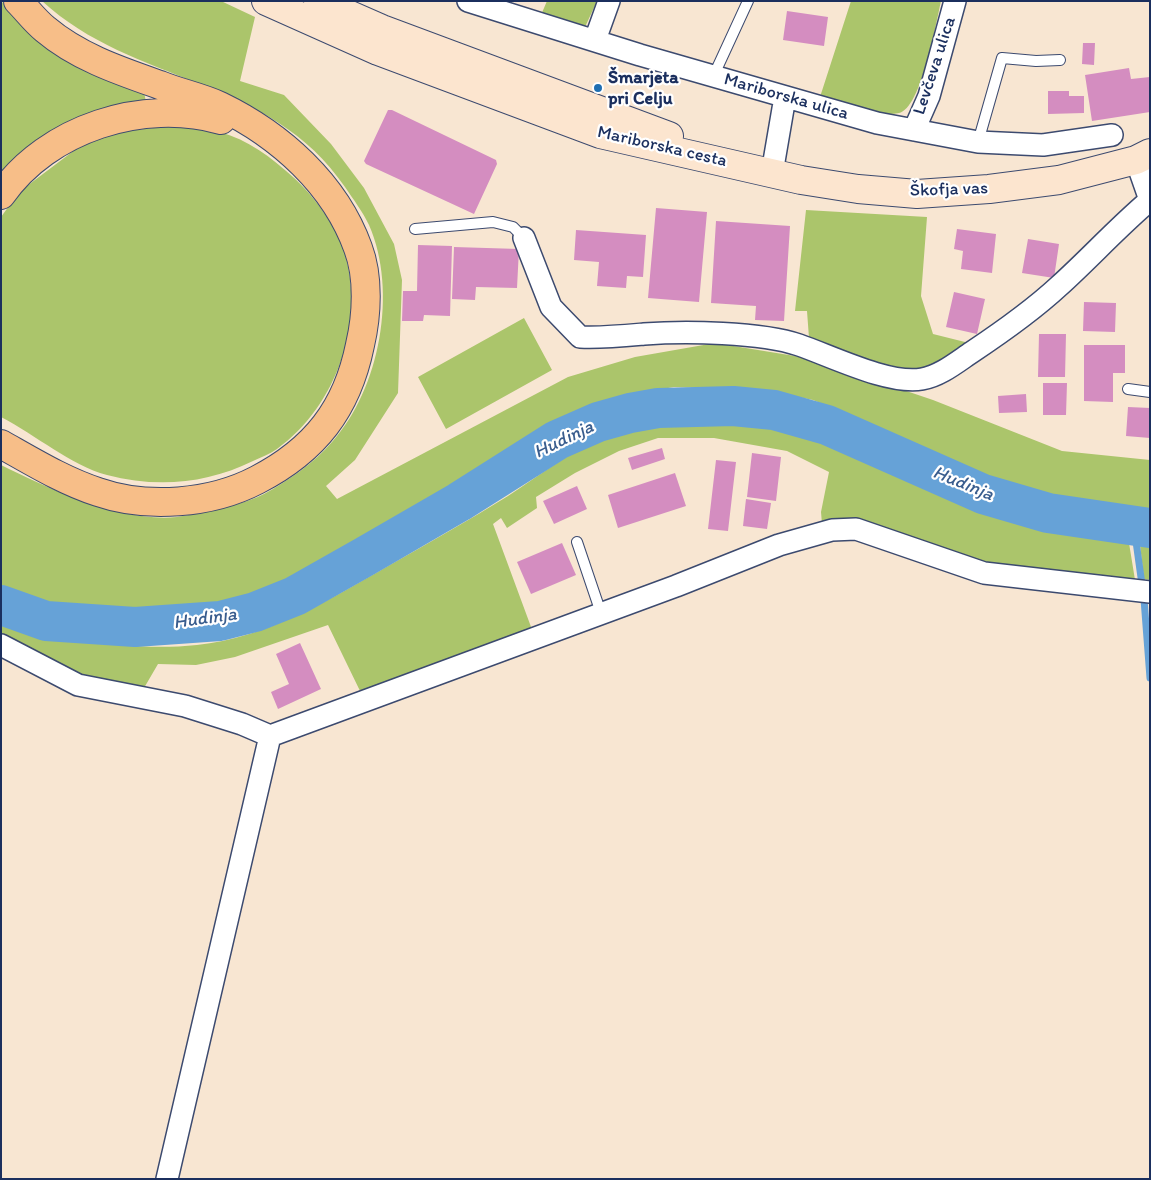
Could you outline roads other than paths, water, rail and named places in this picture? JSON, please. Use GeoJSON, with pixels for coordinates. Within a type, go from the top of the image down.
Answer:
{"type":"FeatureCollection","features":[{"type":"Feature","properties":{"kind":"highway"},"geometry":{"type":"LineString","coordinates":[[1,444],[52,472],[100,493],[138,500],[173,502],[217,495],[254,481],[290,461],[316,438],[333,414],[354,376],[363,333],[366,291],[358,248],[342,216],[316,178],[268,134],[219,106],[89,58],[45,29],[18,1]]}},
{"type":"Feature","properties":{"kind":"highway"},"geometry":{"type":"LineString","coordinates":[[1,195],[10,182],[38,156],[80,131],[118,118],[172,113],[213,118],[268,134]]}},
{"type":"Feature","properties":{"kind":"main road","name":"Mariborska cesta"},"geometry":{"type":"LineString","coordinates":[[266,1],[378,51],[600,134],[745,166]]}},
{"type":"Feature","properties":{"kind":"main road","name":"Mariborska cesta"},"geometry":{"type":"LineString","coordinates":[[318,1],[382,29],[613,114],[745,166]]}},
{"type":"Feature","properties":{"kind":"main road","name":"Škofja vas"},"geometry":{"type":"LineString","coordinates":[[745,166],[801,180],[858,189],[917,194],[989,189],[1059,180],[1143,156]]}},
{"type":"Feature","properties":{"kind":"street","name":"Mariborska ulica"},"geometry":{"type":"LineString","coordinates":[[468,1],[713,77],[877,123],[978,142],[1043,145],[1112,135]]}},
{"type":"Feature","properties":{"kind":"street"},"geometry":{"type":"LineString","coordinates":[[595,40],[609,1]]}},
{"type":"Feature","properties":{"kind":"street","name":"Levčeva ulica"},"geometry":{"type":"LineString","coordinates":[[914,130],[929,96],[955,1]]}},
{"type":"Feature","properties":{"kind":"street"},"geometry":{"type":"LineString","coordinates":[[772,173],[785,97]]}},
{"type":"Feature","properties":{"kind":"street"},"geometry":{"type":"LineString","coordinates":[[524,238],[551,307],[580,337],[604,338],[645,334],[712,334],[756,337],[796,344],[890,377],[922,379],[949,368],[1010,327],[1059,286],[1120,226],[1150,200],[1143,156]]}},
{"type":"Feature","properties":{"kind":"street"},"geometry":{"type":"LineString","coordinates":[[1,644],[78,686],[185,706],[242,724],[270,736],[779,545],[832,530],[856,530],[984,573],[1150,592]]}},
{"type":"Feature","properties":{"kind":"street"},"geometry":{"type":"LineString","coordinates":[[166,1179],[270,736]]}},
{"type":"Feature","properties":{"kind":"lane"},"geometry":{"type":"LineString","coordinates":[[713,77],[748,1]]}},
{"type":"Feature","properties":{"kind":"lane"},"geometry":{"type":"LineString","coordinates":[[978,142],[1002,58],[1036,62],[1060,60]]}},
{"type":"Feature","properties":{"kind":"lane"},"geometry":{"type":"LineString","coordinates":[[415,230],[493,222],[513,227],[524,238]]}},
{"type":"Feature","properties":{"kind":"lane"},"geometry":{"type":"LineString","coordinates":[[1128,389],[1150,392]]}},
{"type":"Feature","properties":{"kind":"lane"},"geometry":{"type":"LineString","coordinates":[[577,542],[601,612]]}},
{"type":"Feature","properties":{"kind":"waterway","name":"Hudinja"},"geometry":{"type":"LineString","coordinates":[[1,605],[46,621],[135,627],[220,621],[255,612],[295,596],[364,557],[459,502],[557,440],[598,422],[658,408],[733,406],[774,410],[827,425],[983,494],[1048,513],[1150,528]]}},
{"type":"Feature","properties":{"kind":"waterway"},"geometry":{"type":"LineString","coordinates":[[1134,527],[1144,599],[1150,678]]}},
{"type":"Feature","properties":{"kind":"place","name":"Šmarjeta pri Celju"},"geometry":{"type":"Point","coordinates":[598,88]}}]}
